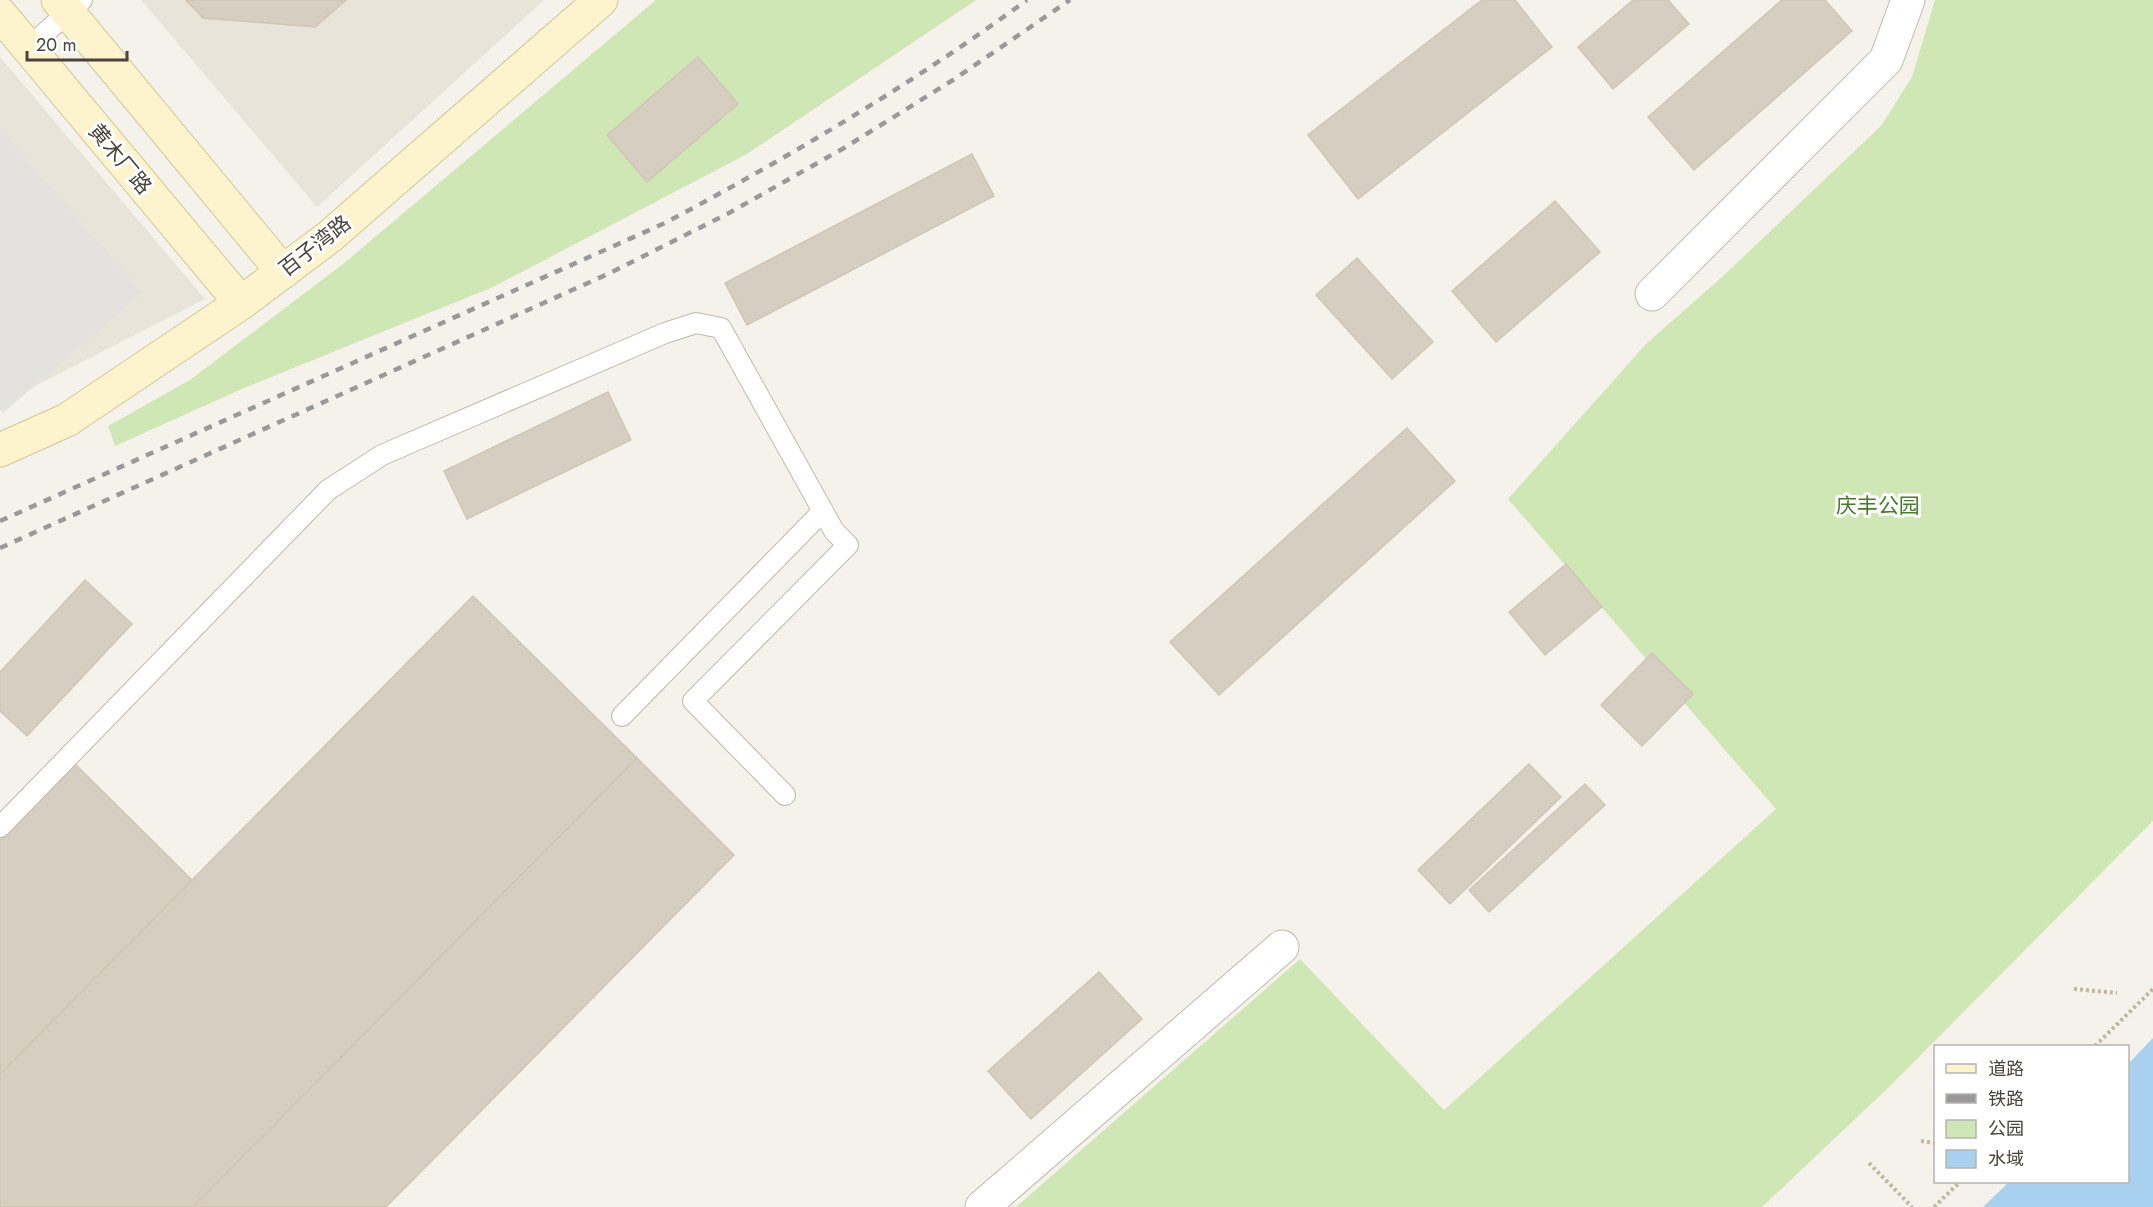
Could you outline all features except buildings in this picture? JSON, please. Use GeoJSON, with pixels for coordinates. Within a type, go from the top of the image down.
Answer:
{"type":"FeatureCollection","features":[{"type":"Feature","properties":{"kind":"street","name":"百子湾路"},"geometry":{"type":"LineString","coordinates":[[0,450],[67,420],[241,303],[283,272],[329,237],[601,0]]}},
{"type":"Feature","properties":{"kind":"street"},"geometry":{"type":"LineString","coordinates":[[1652,294],[1886,60],[1908,0]]}},
{"type":"Feature","properties":{"kind":"street"},"geometry":{"type":"LineString","coordinates":[[69,4],[283,272]]}},
{"type":"Feature","properties":{"kind":"street","name":"黄木厂路"},"geometry":{"type":"LineString","coordinates":[[0,14],[241,303]]}},
{"type":"Feature","properties":{"kind":"street"},"geometry":{"type":"LineString","coordinates":[[982,1207],[1282,947]]}},
{"type":"Feature","properties":{"kind":"lane"},"geometry":{"type":"LineString","coordinates":[[28,48],[69,4]]}},
{"type":"Feature","properties":{"kind":"lane"},"geometry":{"type":"LineString","coordinates":[[0,827],[328,490],[382,456],[665,333],[696,323],[721,328],[834,531],[848,545],[693,701],[785,795]]}},
{"type":"Feature","properties":{"kind":"lane"},"geometry":{"type":"LineString","coordinates":[[622,716],[823,511]]}},
{"type":"Feature","properties":{"kind":"path"},"geometry":{"type":"LineString","coordinates":[[2074,989],[2117,993]]}},
{"type":"Feature","properties":{"kind":"path"},"geometry":{"type":"LineString","coordinates":[[2097,1045],[2153,989]]}},
{"type":"Feature","properties":{"kind":"path"},"geometry":{"type":"LineString","coordinates":[[1921,1141],[1934,1143]]}},
{"type":"Feature","properties":{"kind":"path"},"geometry":{"type":"LineString","coordinates":[[1869,1162],[1912,1207]]}},
{"type":"Feature","properties":{"kind":"path"},"geometry":{"type":"LineString","coordinates":[[1934,1207],[1958,1183]]}},
{"type":"Feature","properties":{"kind":"shaded area"},"geometry":{"type":"Polygon","coordinates":[[[141,0],[544,0],[317,207],[141,0]]]}},
{"type":"Feature","properties":{"kind":"shaded area"},"geometry":{"type":"Polygon","coordinates":[[[0,57],[205,299],[0,404],[0,57]]]}},
{"type":"Feature","properties":{"kind":"shaded area"},"geometry":{"type":"Polygon","coordinates":[[[0,129],[142,293],[3,413],[0,410],[0,129]]]}},
{"type":"Feature","properties":{"kind":"green space"},"geometry":{"type":"Polygon","coordinates":[[[656,0],[976,0],[747,154],[493,287],[244,388],[115,446],[108,426],[190,380],[343,264],[656,0]]]}},
{"type":"Feature","properties":{"kind":"green space","name":"庆丰公园"},"geometry":{"type":"Polygon","coordinates":[[[1935,0],[2153,0],[2153,821],[1890,1086],[1762,1207],[1016,1207],[1300,959],[1444,1110],[1776,809],[1508,499],[1646,344],[1721,278],[1881,126],[1912,77],[1935,0]]]}},
{"type":"Feature","properties":{"kind":"water"},"geometry":{"type":"Polygon","coordinates":[[[2153,1038],[2153,1207],[1983,1207],[2008,1183],[2129,1183],[2129,1063],[2153,1038]]]}},
{"type":"Feature","properties":{"kind":"railway"},"geometry":{"type":"LineString","coordinates":[[0,521],[665,223],[759,172],[850,118],[940,61],[1027,0]]}},
{"type":"Feature","properties":{"kind":"railway"},"geometry":{"type":"LineString","coordinates":[[0,548],[610,273],[729,213],[844,148],[953,80],[1070,0]]}}]}
